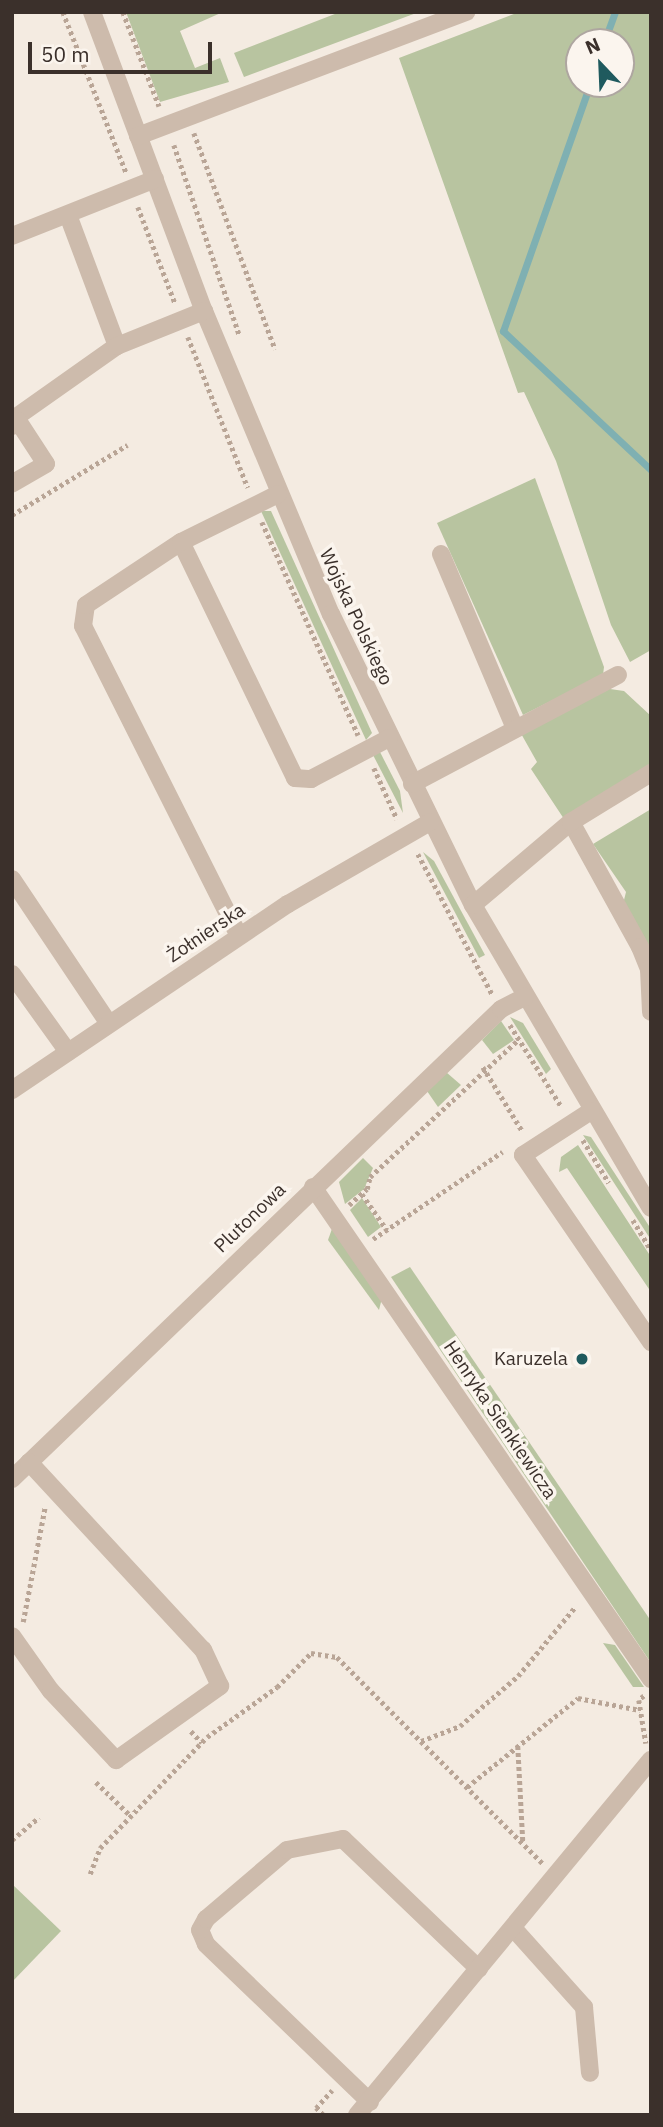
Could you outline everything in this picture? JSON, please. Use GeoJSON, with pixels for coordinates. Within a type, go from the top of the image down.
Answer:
{"type":"FeatureCollection","features":[{"type":"Feature","properties":{"kind":"street","name":"Wojska Polskiego"},"geometry":{"type":"LineString","coordinates":[[92,12],[204,311],[278,494],[389,738],[472,905],[591,1111],[651,1208]]}},
{"type":"Feature","properties":{"kind":"street"},"geometry":{"type":"LineString","coordinates":[[138,136],[466,12]]}},
{"type":"Feature","properties":{"kind":"street"},"geometry":{"type":"LineString","coordinates":[[12,236],[155,179]]}},
{"type":"Feature","properties":{"kind":"street"},"geometry":{"type":"LineString","coordinates":[[68,215],[117,346]]}},
{"type":"Feature","properties":{"kind":"street"},"geometry":{"type":"LineString","coordinates":[[12,484],[46,464],[14,422],[44,395],[117,346],[204,311]]}},
{"type":"Feature","properties":{"kind":"street"},"geometry":{"type":"LineString","coordinates":[[239,936],[83,626],[86,606],[181,542],[278,494]]}},
{"type":"Feature","properties":{"kind":"street"},"geometry":{"type":"LineString","coordinates":[[181,542],[295,778],[311,779],[389,738]]}},
{"type":"Feature","properties":{"kind":"street"},"geometry":{"type":"LineString","coordinates":[[441,554],[515,728]]}},
{"type":"Feature","properties":{"kind":"street"},"geometry":{"type":"LineString","coordinates":[[412,784],[618,675]]}},
{"type":"Feature","properties":{"kind":"street"},"geometry":{"type":"LineString","coordinates":[[472,905],[571,822],[651,774]]}},
{"type":"Feature","properties":{"kind":"street","name":"Żołnierska"},"geometry":{"type":"LineString","coordinates":[[12,1090],[239,936],[430,822]]}},
{"type":"Feature","properties":{"kind":"street"},"geometry":{"type":"LineString","coordinates":[[571,822],[640,947],[649,969],[651,1012]]}},
{"type":"Feature","properties":{"kind":"street"},"geometry":{"type":"LineString","coordinates":[[12,879],[109,1024]]}},
{"type":"Feature","properties":{"kind":"street"},"geometry":{"type":"LineString","coordinates":[[12,974],[68,1052]]}},
{"type":"Feature","properties":{"kind":"street","name":"Plutonowa"},"geometry":{"type":"LineString","coordinates":[[12,1479],[501,1009],[525,997]]}},
{"type":"Feature","properties":{"kind":"street"},"geometry":{"type":"LineString","coordinates":[[591,1111],[523,1155],[651,1342]]}},
{"type":"Feature","properties":{"kind":"street","name":"Henryka Sienkiewicza"},"geometry":{"type":"LineString","coordinates":[[313,1187],[649,1686]]}},
{"type":"Feature","properties":{"kind":"street"},"geometry":{"type":"LineString","coordinates":[[17,1635],[44,1683],[116,1760],[220,1686],[203,1650],[29,1462]]}},
{"type":"Feature","properties":{"kind":"street"},"geometry":{"type":"LineString","coordinates":[[479,1969],[342,1839],[287,1850],[206,1919],[200,1930],[206,1944],[364,2108],[514,1928],[646,1759]]}},
{"type":"Feature","properties":{"kind":"street"},"geometry":{"type":"LineString","coordinates":[[514,1928],[584,2007],[590,2073]]}},
{"type":"Feature","properties":{"kind":"path"},"geometry":{"type":"LineString","coordinates":[[123,12],[160,109]]}},
{"type":"Feature","properties":{"kind":"path"},"geometry":{"type":"LineString","coordinates":[[193,130],[275,349]]}},
{"type":"Feature","properties":{"kind":"path"},"geometry":{"type":"LineString","coordinates":[[173,146],[244,346]]}},
{"type":"Feature","properties":{"kind":"path"},"geometry":{"type":"LineString","coordinates":[[12,515],[127,445]]}},
{"type":"Feature","properties":{"kind":"path"},"geometry":{"type":"LineString","coordinates":[[409,852],[420,854],[494,997]]}},
{"type":"Feature","properties":{"kind":"path"},"geometry":{"type":"LineString","coordinates":[[353,1219],[345,1208],[362,1194],[370,1177],[483,1067],[519,1039]]}},
{"type":"Feature","properties":{"kind":"path"},"geometry":{"type":"LineString","coordinates":[[483,1067],[523,1138],[531,1133]]}},
{"type":"Feature","properties":{"kind":"path"},"geometry":{"type":"LineString","coordinates":[[361,1230],[369,1241],[512,1146]]}},
{"type":"Feature","properties":{"kind":"path"},"geometry":{"type":"LineString","coordinates":[[362,1194],[387,1230]]}},
{"type":"Feature","properties":{"kind":"path"},"geometry":{"type":"LineString","coordinates":[[17,1635],[46,1502]]}},
{"type":"Feature","properties":{"kind":"path"},"geometry":{"type":"LineString","coordinates":[[421,1741],[460,1726],[518,1676],[575,1606]]}},
{"type":"Feature","properties":{"kind":"path"},"geometry":{"type":"LineString","coordinates":[[90,1874],[100,1849],[208,1737],[277,1687],[311,1653],[337,1657],[546,1867]]}},
{"type":"Feature","properties":{"kind":"path"},"geometry":{"type":"LineString","coordinates":[[646,1759],[639,1700],[649,1686]]}},
{"type":"Feature","properties":{"kind":"path"},"geometry":{"type":"LineString","coordinates":[[467,1787],[578,1698],[640,1710]]}},
{"type":"Feature","properties":{"kind":"path"},"geometry":{"type":"LineString","coordinates":[[518,1745],[523,1844]]}},
{"type":"Feature","properties":{"kind":"path"},"geometry":{"type":"LineString","coordinates":[[96,1782],[131,1816]]}},
{"type":"Feature","properties":{"kind":"path"},"geometry":{"type":"LineString","coordinates":[[12,1840],[39,1817]]}},
{"type":"Feature","properties":{"kind":"path"},"geometry":{"type":"LineString","coordinates":[[323,2115],[316,2108],[334,2088]]}},
{"type":"Feature","properties":{"kind":"green space"},"geometry":{"type":"Polygon","coordinates":[[[126,12],[223,12],[180,31],[195,68],[220,58],[229,82],[160,102],[126,12]]]}},
{"type":"Feature","properties":{"kind":"green space"},"geometry":{"type":"Polygon","coordinates":[[[340,12],[419,12],[244,77],[234,53],[340,12]]]}},
{"type":"Feature","properties":{"kind":"green space"},"geometry":{"type":"Polygon","coordinates":[[[519,12],[651,12],[651,650],[630,662],[611,625],[556,461],[524,392],[518,393],[399,58],[519,12]]]}},
{"type":"Feature","properties":{"kind":"green space"},"geometry":{"type":"Polygon","coordinates":[[[535,478],[604,667],[603,675],[523,715],[437,523],[535,478]]]}},
{"type":"Feature","properties":{"kind":"green space"},"geometry":{"type":"Polygon","coordinates":[[[261,511],[271,511],[372,733],[366,740],[261,511]]]}},
{"type":"Feature","properties":{"kind":"green space"},"geometry":{"type":"Polygon","coordinates":[[[603,688],[624,691],[651,716],[651,768],[564,819],[531,769],[537,762],[519,730],[603,688]]]}},
{"type":"Feature","properties":{"kind":"green space"},"geometry":{"type":"Polygon","coordinates":[[[380,752],[400,791],[403,813],[372,753],[380,752]]]}},
{"type":"Feature","properties":{"kind":"green space"},"geometry":{"type":"Polygon","coordinates":[[[651,809],[651,956],[623,904],[626,892],[593,844],[651,809]]]}},
{"type":"Feature","properties":{"kind":"green space"},"geometry":{"type":"Polygon","coordinates":[[[423,852],[434,861],[485,955],[479,958],[423,852]]]}},
{"type":"Feature","properties":{"kind":"green space"},"geometry":{"type":"Polygon","coordinates":[[[510,1017],[523,1023],[551,1069],[546,1074],[510,1017]]]}},
{"type":"Feature","properties":{"kind":"green space"},"geometry":{"type":"Polygon","coordinates":[[[501,1021],[514,1040],[493,1054],[482,1040],[501,1021]]]}},
{"type":"Feature","properties":{"kind":"green space"},"geometry":{"type":"Polygon","coordinates":[[[446,1072],[461,1085],[438,1107],[427,1091],[446,1072]]]}},
{"type":"Feature","properties":{"kind":"green space"},"geometry":{"type":"Polygon","coordinates":[[[583,1135],[591,1137],[651,1229],[651,1240],[583,1135]]]}},
{"type":"Feature","properties":{"kind":"green space"},"geometry":{"type":"Polygon","coordinates":[[[578,1145],[651,1257],[651,1292],[567,1168],[559,1172],[561,1157],[578,1145]]]}},
{"type":"Feature","properties":{"kind":"green space"},"geometry":{"type":"Polygon","coordinates":[[[363,1158],[373,1168],[364,1189],[345,1204],[339,1182],[363,1158]]]}},
{"type":"Feature","properties":{"kind":"green space"},"geometry":{"type":"Polygon","coordinates":[[[362,1198],[381,1227],[368,1237],[350,1210],[362,1198]]]}},
{"type":"Feature","properties":{"kind":"green space"},"geometry":{"type":"Polygon","coordinates":[[[333,1226],[382,1298],[379,1310],[328,1240],[333,1226]]]}},
{"type":"Feature","properties":{"kind":"green space"},"geometry":{"type":"Polygon","coordinates":[[[410,1267],[651,1621],[651,1663],[391,1277],[410,1267]]]}},
{"type":"Feature","properties":{"kind":"green space"},"geometry":{"type":"Polygon","coordinates":[[[603,1643],[615,1645],[644,1687],[633,1687],[603,1643]]]}},
{"type":"Feature","properties":{"kind":"green space"},"geometry":{"type":"Polygon","coordinates":[[[12,1884],[61,1931],[12,1982],[12,1884]]]}},
{"type":"Feature","properties":{"kind":"waterway"},"geometry":{"type":"LineString","coordinates":[[609,28],[615,12]]}},
{"type":"Feature","properties":{"kind":"waterway"},"geometry":{"type":"LineString","coordinates":[[585,98],[503,331],[651,470]]}},
{"type":"Feature","properties":{"kind":"place","name":"Karuzela"},"geometry":{"type":"Point","coordinates":[582,1359]}}]}
